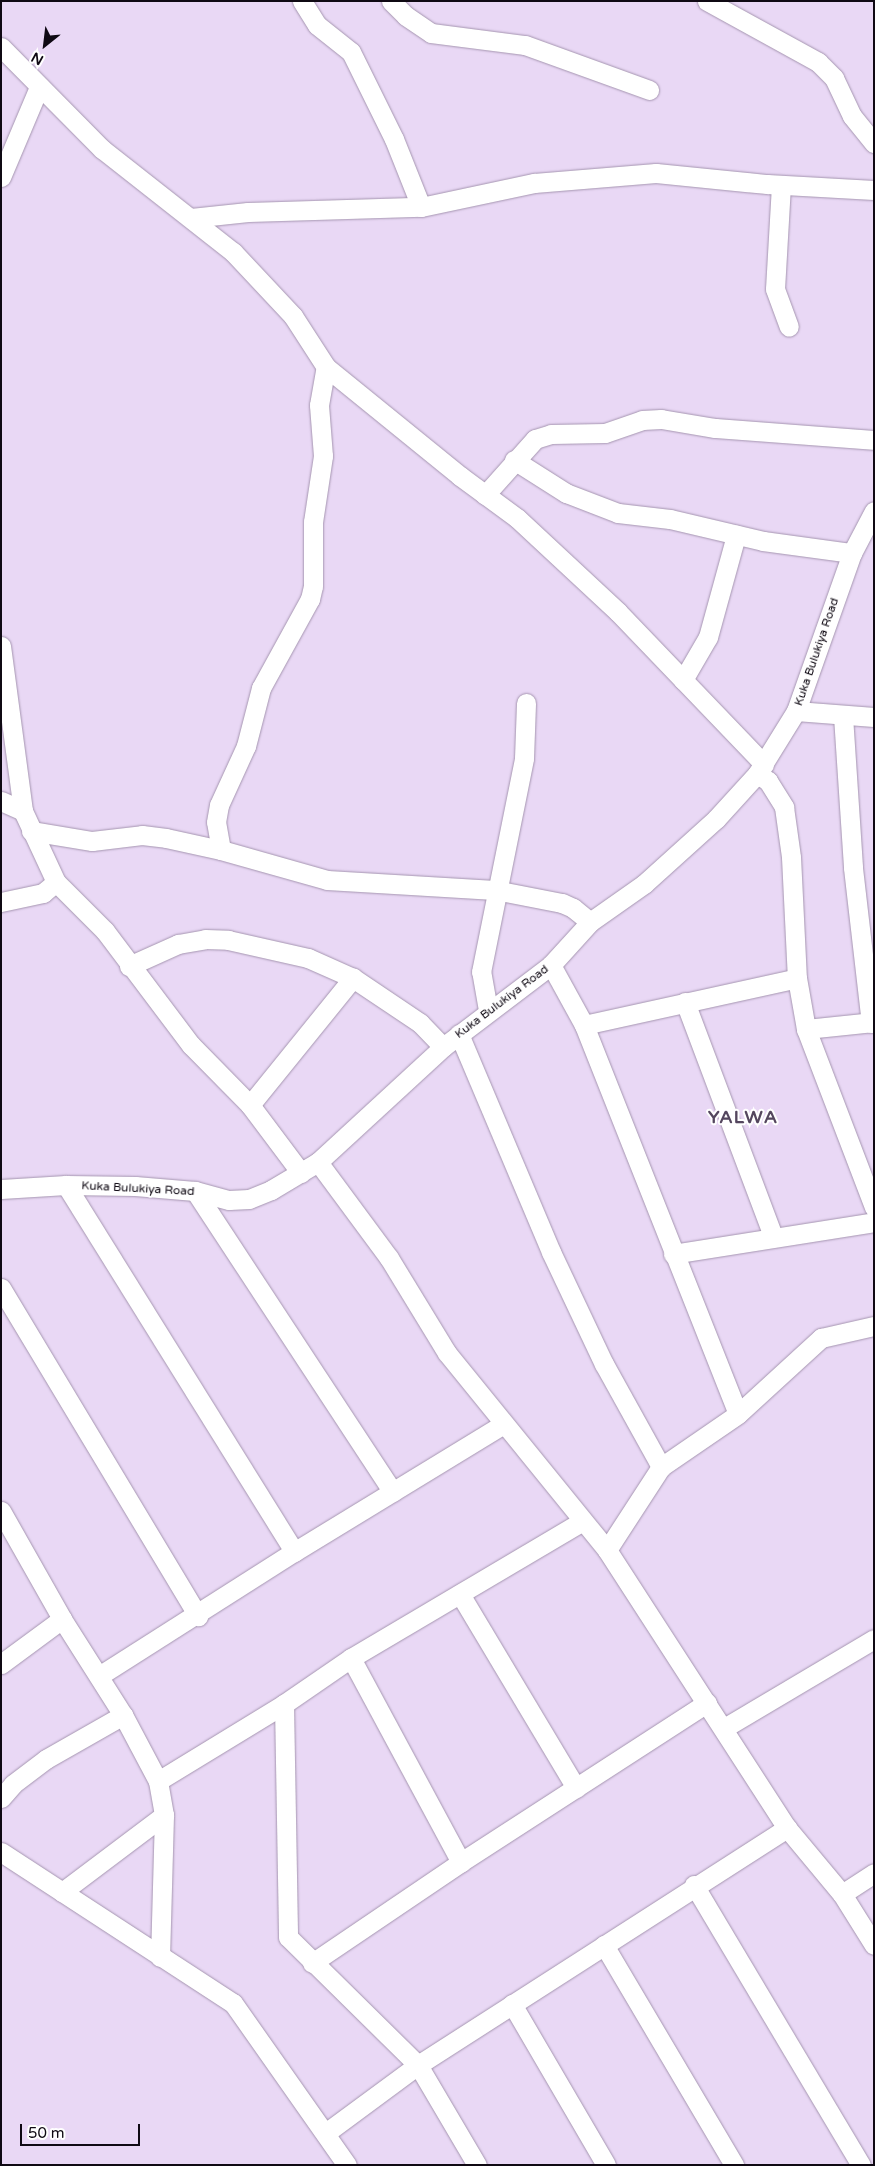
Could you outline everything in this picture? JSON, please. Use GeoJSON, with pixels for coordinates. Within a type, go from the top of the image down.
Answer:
{"type":"FeatureCollection","features":[{"type":"Feature","properties":{"kind":"street"},"geometry":{"type":"LineString","coordinates":[[302,1],[318,25],[351,52],[394,139],[421,207]]}},
{"type":"Feature","properties":{"kind":"street"},"geometry":{"type":"LineString","coordinates":[[391,1],[406,16],[432,33],[541,50],[649,90]]}},
{"type":"Feature","properties":{"kind":"street"},"geometry":{"type":"LineString","coordinates":[[718,3],[818,62],[834,78],[852,116],[874,142]]}},
{"type":"Feature","properties":{"kind":"street"},"geometry":{"type":"LineString","coordinates":[[1,47],[102,148],[232,252],[292,316],[326,366],[485,495],[517,518],[618,612],[684,680],[760,769],[784,807],[791,857],[798,978],[806,1029],[874,1207]]}},
{"type":"Feature","properties":{"kind":"street"},"geometry":{"type":"LineString","coordinates":[[1,177],[39,87]]}},
{"type":"Feature","properties":{"kind":"street"},"geometry":{"type":"LineString","coordinates":[[191,218],[248,212],[421,207],[534,183],[656,173],[781,185],[874,190]]}},
{"type":"Feature","properties":{"kind":"street"},"geometry":{"type":"LineString","coordinates":[[781,185],[775,289],[789,327]]}},
{"type":"Feature","properties":{"kind":"street"},"geometry":{"type":"LineString","coordinates":[[221,850],[216,822],[219,805],[246,746],[261,688],[310,599],[313,586],[313,522],[322,456],[319,405],[326,366]]}},
{"type":"Feature","properties":{"kind":"street"},"geometry":{"type":"LineString","coordinates":[[485,495],[514,460],[535,439],[551,434],[604,433],[651,419],[715,428],[874,440]]}},
{"type":"Feature","properties":{"kind":"street"},"geometry":{"type":"LineString","coordinates":[[514,460],[566,493],[618,513],[670,519],[736,535],[852,553]]}},
{"type":"Feature","properties":{"kind":"street","name":"Kuka Bulukiya Road"},"geometry":{"type":"LineString","coordinates":[[1,1189],[66,1185],[195,1191],[229,1200],[249,1199],[301,1173],[318,1162],[443,1047],[488,1010],[551,965],[590,922],[644,884],[716,819],[760,769],[796,711],[852,553],[874,511]]}},
{"type":"Feature","properties":{"kind":"street"},"geometry":{"type":"LineString","coordinates":[[684,680],[708,637],[736,535]]}},
{"type":"Feature","properties":{"kind":"street"},"geometry":{"type":"LineString","coordinates":[[1,646],[22,812],[56,882],[105,931],[129,966],[191,1045],[250,1105],[301,1173]]}},
{"type":"Feature","properties":{"kind":"street"},"geometry":{"type":"LineString","coordinates":[[488,1010],[481,972],[495,890],[524,758],[526,702]]}},
{"type":"Feature","properties":{"kind":"street"},"geometry":{"type":"LineString","coordinates":[[796,711],[874,717]]}},
{"type":"Feature","properties":{"kind":"street"},"geometry":{"type":"LineString","coordinates":[[806,1029],[872,1023],[852,868],[844,716]]}},
{"type":"Feature","properties":{"kind":"street"},"geometry":{"type":"LineString","coordinates":[[1,801],[22,812]]}},
{"type":"Feature","properties":{"kind":"street"},"geometry":{"type":"LineString","coordinates":[[31,831],[92,841],[142,835],[221,850],[327,880],[495,890],[562,903],[574,908],[590,922]]}},
{"type":"Feature","properties":{"kind":"street"},"geometry":{"type":"LineString","coordinates":[[1,902],[43,893],[56,882]]}},
{"type":"Feature","properties":{"kind":"street"},"geometry":{"type":"LineString","coordinates":[[129,966],[178,944],[205,939],[228,940],[308,958],[353,978],[420,1024],[443,1047]]}},
{"type":"Feature","properties":{"kind":"street"},"geometry":{"type":"LineString","coordinates":[[551,965],[584,1025],[673,1254],[738,1414]]}},
{"type":"Feature","properties":{"kind":"street"},"geometry":{"type":"LineString","coordinates":[[250,1105],[353,978]]}},
{"type":"Feature","properties":{"kind":"street"},"geometry":{"type":"LineString","coordinates":[[584,1025],[798,978]]}},
{"type":"Feature","properties":{"kind":"street"},"geometry":{"type":"LineString","coordinates":[[685,1002],[773,1236]]}},
{"type":"Feature","properties":{"kind":"street"},"geometry":{"type":"LineString","coordinates":[[460,1034],[555,1260],[604,1364],[662,1467]]}},
{"type":"Feature","properties":{"kind":"street"},"geometry":{"type":"LineString","coordinates":[[318,1162],[389,1258],[447,1353],[502,1425],[607,1550],[787,1828],[842,1894],[874,1945]]}},
{"type":"Feature","properties":{"kind":"street"},"geometry":{"type":"LineString","coordinates":[[66,1185],[294,1552]]}},
{"type":"Feature","properties":{"kind":"street"},"geometry":{"type":"LineString","coordinates":[[195,1191],[393,1492]]}},
{"type":"Feature","properties":{"kind":"street"},"geometry":{"type":"LineString","coordinates":[[673,1254],[773,1236],[874,1222]]}},
{"type":"Feature","properties":{"kind":"street"},"geometry":{"type":"LineString","coordinates":[[1,1288],[198,1616]]}},
{"type":"Feature","properties":{"kind":"street"},"geometry":{"type":"LineString","coordinates":[[607,1550],[662,1467],[738,1414],[821,1338],[874,1326]]}},
{"type":"Feature","properties":{"kind":"street"},"geometry":{"type":"LineString","coordinates":[[99,1676],[198,1616],[294,1552],[502,1425]]}},
{"type":"Feature","properties":{"kind":"street"},"geometry":{"type":"LineString","coordinates":[[2,1516],[62,1619],[123,1715],[158,1781],[164,1815],[160,1957]]}},
{"type":"Feature","properties":{"kind":"street"},"geometry":{"type":"LineString","coordinates":[[158,1781],[284,1704],[350,1658],[583,1521]]}},
{"type":"Feature","properties":{"kind":"street"},"geometry":{"type":"LineString","coordinates":[[460,1594],[576,1788]]}},
{"type":"Feature","properties":{"kind":"street"},"geometry":{"type":"LineString","coordinates":[[1,1664],[62,1619]]}},
{"type":"Feature","properties":{"kind":"street"},"geometry":{"type":"LineString","coordinates":[[724,1728],[874,1639]]}},
{"type":"Feature","properties":{"kind":"street"},"geometry":{"type":"LineString","coordinates":[[350,1658],[461,1862]]}},
{"type":"Feature","properties":{"kind":"street"},"geometry":{"type":"LineString","coordinates":[[312,1963],[461,1862],[707,1703]]}},
{"type":"Feature","properties":{"kind":"street"},"geometry":{"type":"LineString","coordinates":[[284,1704],[288,1937],[312,1963],[418,2065],[477,2165]]}},
{"type":"Feature","properties":{"kind":"street"},"geometry":{"type":"LineString","coordinates":[[1,1798],[13,1784],[46,1759],[123,1715]]}},
{"type":"Feature","properties":{"kind":"street"},"geometry":{"type":"LineString","coordinates":[[62,1892],[164,1815]]}},
{"type":"Feature","properties":{"kind":"street"},"geometry":{"type":"LineString","coordinates":[[327,2132],[418,2065],[694,1885],[787,1828]]}},
{"type":"Feature","properties":{"kind":"street"},"geometry":{"type":"LineString","coordinates":[[1,1852],[232,2003],[327,2132],[347,2165]]}},
{"type":"Feature","properties":{"kind":"street"},"geometry":{"type":"LineString","coordinates":[[842,1894],[874,1873]]}},
{"type":"Feature","properties":{"kind":"street"},"geometry":{"type":"LineString","coordinates":[[694,1885],[861,2165]]}},
{"type":"Feature","properties":{"kind":"street"},"geometry":{"type":"LineString","coordinates":[[604,1945],[734,2165]]}},
{"type":"Feature","properties":{"kind":"street"},"geometry":{"type":"LineString","coordinates":[[512,2004],[606,2165]]}},
{"type":"Feature","properties":{"kind":"district","name":"YALWA"},"geometry":{"type":"Point","coordinates":[743,1117]}}]}
